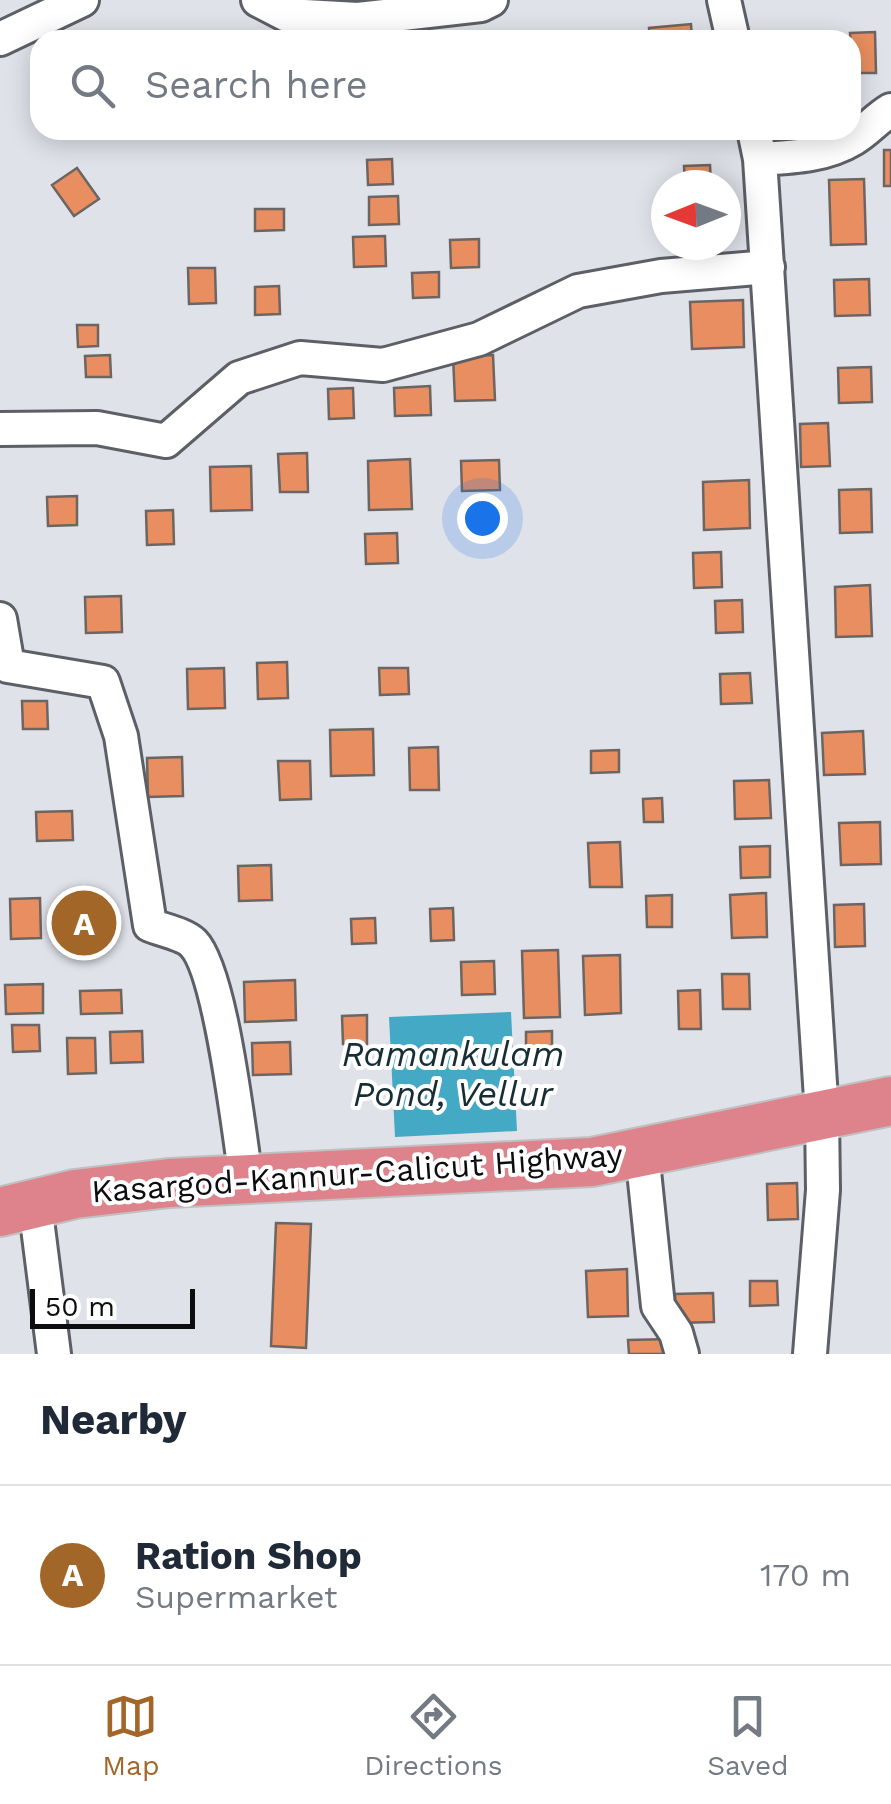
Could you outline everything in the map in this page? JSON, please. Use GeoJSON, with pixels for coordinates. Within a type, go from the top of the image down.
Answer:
{"type":"FeatureCollection","features":[{"type":"Feature","properties":{"kind":"highway","name":"Kasargod-Kannur-Calicut Highway"},"geometry":{"type":"LineString","coordinates":[[18,1208],[75,1194],[132,1188],[592,1162],[891,1101]]}},
{"type":"Feature","properties":{"kind":"street"},"geometry":{"type":"LineString","coordinates":[[0,40],[82,0]]}},
{"type":"Feature","properties":{"kind":"street"},"geometry":{"type":"LineString","coordinates":[[258,0],[286,15],[358,19],[481,5],[491,0]]}},
{"type":"Feature","properties":{"kind":"street"},"geometry":{"type":"LineString","coordinates":[[724,0],[731,30]]}},
{"type":"Feature","properties":{"kind":"street"},"geometry":{"type":"LineString","coordinates":[[861,133],[891,110]]}},
{"type":"Feature","properties":{"kind":"street"},"geometry":{"type":"LineString","coordinates":[[810,1354],[823,1190],[822,1114],[757,144],[802,156],[852,140]]}},
{"type":"Feature","properties":{"kind":"street"},"geometry":{"type":"LineString","coordinates":[[0,428],[97,428],[166,442],[239,378],[300,358],[383,365],[479,339],[578,290],[661,276],[768,267]]}},
{"type":"Feature","properties":{"kind":"street"},"geometry":{"type":"LineString","coordinates":[[0,619],[8,666],[103,682],[121,736],[150,925],[192,941],[208,966],[226,1046],[246,1179]]}},
{"type":"Feature","properties":{"kind":"street"},"geometry":{"type":"LineString","coordinates":[[642,1152],[658,1306],[676,1333],[682,1354]]}},
{"type":"Feature","properties":{"kind":"street"},"geometry":{"type":"LineString","coordinates":[[18,1208],[54,1354]]}},
{"type":"Feature","properties":{"kind":"water","name":"Ramankulam Pond, Vellur"},"geometry":{"type":"Polygon","coordinates":[[[511,1012],[517,1131],[395,1137],[389,1017],[511,1012]]]}},
{"type":"Feature","properties":{"kind":"building"},"geometry":{"type":"Polygon","coordinates":[[[691,24],[691,30],[649,30],[691,24]]]}},
{"type":"Feature","properties":{"kind":"building"},"geometry":{"type":"Polygon","coordinates":[[[875,32],[876,73],[861,73],[861,33],[875,32]]]}},
{"type":"Feature","properties":{"kind":"building"},"geometry":{"type":"Polygon","coordinates":[[[884,150],[891,150],[891,186],[884,186],[884,150]]]}},
{"type":"Feature","properties":{"kind":"building"},"geometry":{"type":"Polygon","coordinates":[[[392,159],[393,184],[368,185],[367,160],[392,159]]]}},
{"type":"Feature","properties":{"kind":"building"},"geometry":{"type":"Polygon","coordinates":[[[710,165],[710,170],[684,170],[684,166],[710,165]]]}},
{"type":"Feature","properties":{"kind":"building"},"geometry":{"type":"Polygon","coordinates":[[[77,168],[99,199],[74,216],[52,185],[77,168]]]}},
{"type":"Feature","properties":{"kind":"building"},"geometry":{"type":"Polygon","coordinates":[[[864,179],[866,244],[831,245],[829,180],[864,179]]]}},
{"type":"Feature","properties":{"kind":"building"},"geometry":{"type":"Polygon","coordinates":[[[398,196],[399,224],[369,225],[369,197],[398,196]]]}},
{"type":"Feature","properties":{"kind":"building"},"geometry":{"type":"Polygon","coordinates":[[[255,209],[284,209],[284,230],[255,231],[255,209]]]}},
{"type":"Feature","properties":{"kind":"building"},"geometry":{"type":"Polygon","coordinates":[[[385,236],[386,266],[354,267],[353,237],[385,236]]]}},
{"type":"Feature","properties":{"kind":"building"},"geometry":{"type":"Polygon","coordinates":[[[479,239],[479,267],[451,268],[450,240],[479,239]]]}},
{"type":"Feature","properties":{"kind":"building"},"geometry":{"type":"Polygon","coordinates":[[[188,268],[215,268],[216,303],[189,304],[188,268]]]}},
{"type":"Feature","properties":{"kind":"building"},"geometry":{"type":"Polygon","coordinates":[[[439,272],[439,297],[413,298],[412,273],[439,272]]]}},
{"type":"Feature","properties":{"kind":"building"},"geometry":{"type":"Polygon","coordinates":[[[869,279],[870,315],[835,316],[834,280],[869,279]]]}},
{"type":"Feature","properties":{"kind":"building"},"geometry":{"type":"Polygon","coordinates":[[[279,286],[280,314],[255,315],[255,287],[279,286]]]}},
{"type":"Feature","properties":{"kind":"building"},"geometry":{"type":"Polygon","coordinates":[[[743,300],[744,347],[692,349],[690,302],[743,300]]]}},
{"type":"Feature","properties":{"kind":"building"},"geometry":{"type":"Polygon","coordinates":[[[77,325],[98,325],[98,346],[78,347],[77,325]]]}},
{"type":"Feature","properties":{"kind":"building"},"geometry":{"type":"Polygon","coordinates":[[[110,355],[111,377],[86,377],[85,356],[110,355]]]}},
{"type":"Feature","properties":{"kind":"building"},"geometry":{"type":"Polygon","coordinates":[[[493,355],[495,400],[455,401],[453,356],[493,355]]]}},
{"type":"Feature","properties":{"kind":"building"},"geometry":{"type":"Polygon","coordinates":[[[871,367],[872,402],[839,403],[838,368],[871,367]]]}},
{"type":"Feature","properties":{"kind":"building"},"geometry":{"type":"Polygon","coordinates":[[[430,386],[431,415],[395,416],[394,388],[430,386]]]}},
{"type":"Feature","properties":{"kind":"building"},"geometry":{"type":"Polygon","coordinates":[[[353,388],[354,418],[329,419],[328,389],[353,388]]]}},
{"type":"Feature","properties":{"kind":"building"},"geometry":{"type":"Polygon","coordinates":[[[828,423],[830,466],[801,467],[800,424],[828,423]]]}},
{"type":"Feature","properties":{"kind":"building"},"geometry":{"type":"Polygon","coordinates":[[[307,453],[308,492],[280,492],[278,454],[307,453]]]}},
{"type":"Feature","properties":{"kind":"building"},"geometry":{"type":"Polygon","coordinates":[[[410,459],[412,509],[369,510],[368,461],[410,459]]]}},
{"type":"Feature","properties":{"kind":"building"},"geometry":{"type":"Polygon","coordinates":[[[499,460],[500,490],[462,491],[461,461],[499,460]]]}},
{"type":"Feature","properties":{"kind":"building"},"geometry":{"type":"Polygon","coordinates":[[[251,466],[252,510],[211,511],[210,467],[251,466]]]}},
{"type":"Feature","properties":{"kind":"building"},"geometry":{"type":"Polygon","coordinates":[[[749,480],[750,528],[704,530],[703,482],[749,480]]]}},
{"type":"Feature","properties":{"kind":"building"},"geometry":{"type":"Polygon","coordinates":[[[871,489],[872,532],[840,533],[839,490],[871,489]]]}},
{"type":"Feature","properties":{"kind":"building"},"geometry":{"type":"Polygon","coordinates":[[[77,496],[77,525],[48,526],[47,497],[77,496]]]}},
{"type":"Feature","properties":{"kind":"building"},"geometry":{"type":"Polygon","coordinates":[[[173,510],[174,544],[147,545],[146,511],[173,510]]]}},
{"type":"Feature","properties":{"kind":"building"},"geometry":{"type":"Polygon","coordinates":[[[397,533],[398,563],[366,564],[365,534],[397,533]]]}},
{"type":"Feature","properties":{"kind":"building"},"geometry":{"type":"Polygon","coordinates":[[[721,552],[722,587],[694,588],[693,553],[721,552]]]}},
{"type":"Feature","properties":{"kind":"building"},"geometry":{"type":"Polygon","coordinates":[[[870,585],[872,636],[836,637],[835,587],[870,585]]]}},
{"type":"Feature","properties":{"kind":"building"},"geometry":{"type":"Polygon","coordinates":[[[121,596],[122,632],[86,633],[85,597],[121,596]]]}},
{"type":"Feature","properties":{"kind":"building"},"geometry":{"type":"Polygon","coordinates":[[[742,600],[743,632],[716,633],[715,601],[742,600]]]}},
{"type":"Feature","properties":{"kind":"building"},"geometry":{"type":"Polygon","coordinates":[[[287,662],[288,698],[258,699],[257,663],[287,662]]]}},
{"type":"Feature","properties":{"kind":"building"},"geometry":{"type":"Polygon","coordinates":[[[224,668],[225,708],[188,709],[187,669],[224,668]]]}},
{"type":"Feature","properties":{"kind":"building"},"geometry":{"type":"Polygon","coordinates":[[[379,668],[408,668],[409,694],[380,695],[379,668]]]}},
{"type":"Feature","properties":{"kind":"building"},"geometry":{"type":"Polygon","coordinates":[[[750,673],[752,703],[721,704],[720,674],[750,673]]]}},
{"type":"Feature","properties":{"kind":"building"},"geometry":{"type":"Polygon","coordinates":[[[22,701],[47,701],[48,729],[23,729],[22,701]]]}},
{"type":"Feature","properties":{"kind":"building"},"geometry":{"type":"Polygon","coordinates":[[[373,729],[374,775],[331,776],[330,730],[373,729]]]}},
{"type":"Feature","properties":{"kind":"building"},"geometry":{"type":"Polygon","coordinates":[[[863,731],[865,774],[824,775],[822,733],[863,731]]]}},
{"type":"Feature","properties":{"kind":"building"},"geometry":{"type":"Polygon","coordinates":[[[438,747],[439,790],[410,790],[409,748],[438,747]]]}},
{"type":"Feature","properties":{"kind":"building"},"geometry":{"type":"Polygon","coordinates":[[[619,750],[619,772],[591,773],[591,751],[619,750]]]}},
{"type":"Feature","properties":{"kind":"building"},"geometry":{"type":"Polygon","coordinates":[[[182,757],[183,796],[148,797],[147,758],[182,757]]]}},
{"type":"Feature","properties":{"kind":"building"},"geometry":{"type":"Polygon","coordinates":[[[278,761],[310,761],[311,799],[280,800],[278,761]]]}},
{"type":"Feature","properties":{"kind":"building"},"geometry":{"type":"Polygon","coordinates":[[[769,780],[771,818],[735,819],[734,781],[769,780]]]}},
{"type":"Feature","properties":{"kind":"building"},"geometry":{"type":"Polygon","coordinates":[[[662,798],[663,822],[644,822],[643,799],[662,798]]]}},
{"type":"Feature","properties":{"kind":"building"},"geometry":{"type":"Polygon","coordinates":[[[72,811],[73,840],[37,841],[36,812],[72,811]]]}},
{"type":"Feature","properties":{"kind":"building"},"geometry":{"type":"Polygon","coordinates":[[[880,822],[881,864],[841,865],[839,823],[880,822]]]}},
{"type":"Feature","properties":{"kind":"building"},"geometry":{"type":"Polygon","coordinates":[[[620,842],[622,887],[590,887],[588,843],[620,842]]]}},
{"type":"Feature","properties":{"kind":"building"},"geometry":{"type":"Polygon","coordinates":[[[770,846],[770,877],[741,878],[740,847],[770,846]]]}},
{"type":"Feature","properties":{"kind":"building"},"geometry":{"type":"Polygon","coordinates":[[[271,865],[272,900],[239,901],[238,866],[271,865]]]}},
{"type":"Feature","properties":{"kind":"building"},"geometry":{"type":"Polygon","coordinates":[[[766,893],[767,937],[732,938],[730,895],[766,893]]]}},
{"type":"Feature","properties":{"kind":"building"},"geometry":{"type":"Polygon","coordinates":[[[672,895],[672,927],[647,927],[646,896],[672,895]]]}},
{"type":"Feature","properties":{"kind":"building"},"geometry":{"type":"Polygon","coordinates":[[[102,896],[103,942],[69,944],[67,897],[102,896]]]}},
{"type":"Feature","properties":{"kind":"building"},"geometry":{"type":"Polygon","coordinates":[[[40,898],[41,938],[11,939],[10,899],[40,898]]]}},
{"type":"Feature","properties":{"kind":"building"},"geometry":{"type":"Polygon","coordinates":[[[864,904],[865,946],[835,947],[834,905],[864,904]]]}},
{"type":"Feature","properties":{"kind":"building"},"geometry":{"type":"Polygon","coordinates":[[[453,908],[454,940],[431,941],[430,909],[453,908]]]}},
{"type":"Feature","properties":{"kind":"building"},"geometry":{"type":"Polygon","coordinates":[[[375,918],[376,943],[352,944],[351,919],[375,918]]]}},
{"type":"Feature","properties":{"kind":"building"},"geometry":{"type":"Polygon","coordinates":[[[558,950],[560,1017],[524,1018],[522,951],[558,950]]]}},
{"type":"Feature","properties":{"kind":"building"},"geometry":{"type":"Polygon","coordinates":[[[620,955],[621,1013],[585,1015],[583,956],[620,955]]]}},
{"type":"Feature","properties":{"kind":"building"},"geometry":{"type":"Polygon","coordinates":[[[494,961],[495,994],[462,995],[461,962],[494,961]]]}},
{"type":"Feature","properties":{"kind":"building"},"geometry":{"type":"Polygon","coordinates":[[[722,974],[749,974],[750,1009],[723,1009],[722,974]]]}},
{"type":"Feature","properties":{"kind":"building"},"geometry":{"type":"Polygon","coordinates":[[[295,980],[296,1020],[245,1022],[244,982],[295,980]]]}},
{"type":"Feature","properties":{"kind":"building"},"geometry":{"type":"Polygon","coordinates":[[[43,984],[43,1013],[6,1014],[5,985],[43,984]]]}},
{"type":"Feature","properties":{"kind":"building"},"geometry":{"type":"Polygon","coordinates":[[[121,990],[122,1013],[81,1014],[80,991],[121,990]]]}},
{"type":"Feature","properties":{"kind":"building"},"geometry":{"type":"Polygon","coordinates":[[[700,990],[701,1029],[679,1029],[678,991],[700,990]]]}},
{"type":"Feature","properties":{"kind":"building"},"geometry":{"type":"Polygon","coordinates":[[[367,1015],[367,1044],[343,1044],[342,1016],[367,1015]]]}},
{"type":"Feature","properties":{"kind":"building"},"geometry":{"type":"Polygon","coordinates":[[[12,1025],[39,1025],[40,1051],[13,1052],[12,1025]]]}},
{"type":"Feature","properties":{"kind":"building"},"geometry":{"type":"Polygon","coordinates":[[[142,1031],[143,1062],[111,1063],[110,1032],[142,1031]]]}},
{"type":"Feature","properties":{"kind":"building"},"geometry":{"type":"Polygon","coordinates":[[[552,1031],[552,1052],[526,1052],[526,1032],[552,1031]]]}},
{"type":"Feature","properties":{"kind":"building"},"geometry":{"type":"Polygon","coordinates":[[[67,1038],[95,1038],[96,1073],[68,1074],[67,1038]]]}},
{"type":"Feature","properties":{"kind":"building"},"geometry":{"type":"Polygon","coordinates":[[[290,1042],[291,1074],[253,1075],[252,1043],[290,1042]]]}},
{"type":"Feature","properties":{"kind":"building"},"geometry":{"type":"Polygon","coordinates":[[[797,1183],[798,1219],[768,1220],[767,1184],[797,1183]]]}},
{"type":"Feature","properties":{"kind":"building"},"geometry":{"type":"Polygon","coordinates":[[[276,1223],[311,1224],[306,1348],[271,1346],[276,1223]]]}},
{"type":"Feature","properties":{"kind":"building"},"geometry":{"type":"Polygon","coordinates":[[[627,1269],[628,1316],[588,1317],[586,1271],[627,1269]]]}},
{"type":"Feature","properties":{"kind":"building"},"geometry":{"type":"Polygon","coordinates":[[[750,1281],[777,1281],[778,1305],[750,1306],[750,1281]]]}},
{"type":"Feature","properties":{"kind":"building"},"geometry":{"type":"Polygon","coordinates":[[[713,1293],[714,1322],[676,1323],[675,1294],[713,1293]]]}},
{"type":"Feature","properties":{"kind":"building"},"geometry":{"type":"Polygon","coordinates":[[[671,1339],[671,1354],[629,1354],[628,1340],[671,1339]]]}},
{"type":"Feature","properties":{"kind":"place","name":"Ration Shop"},"geometry":{"type":"Point","coordinates":[84,923]}}]}
